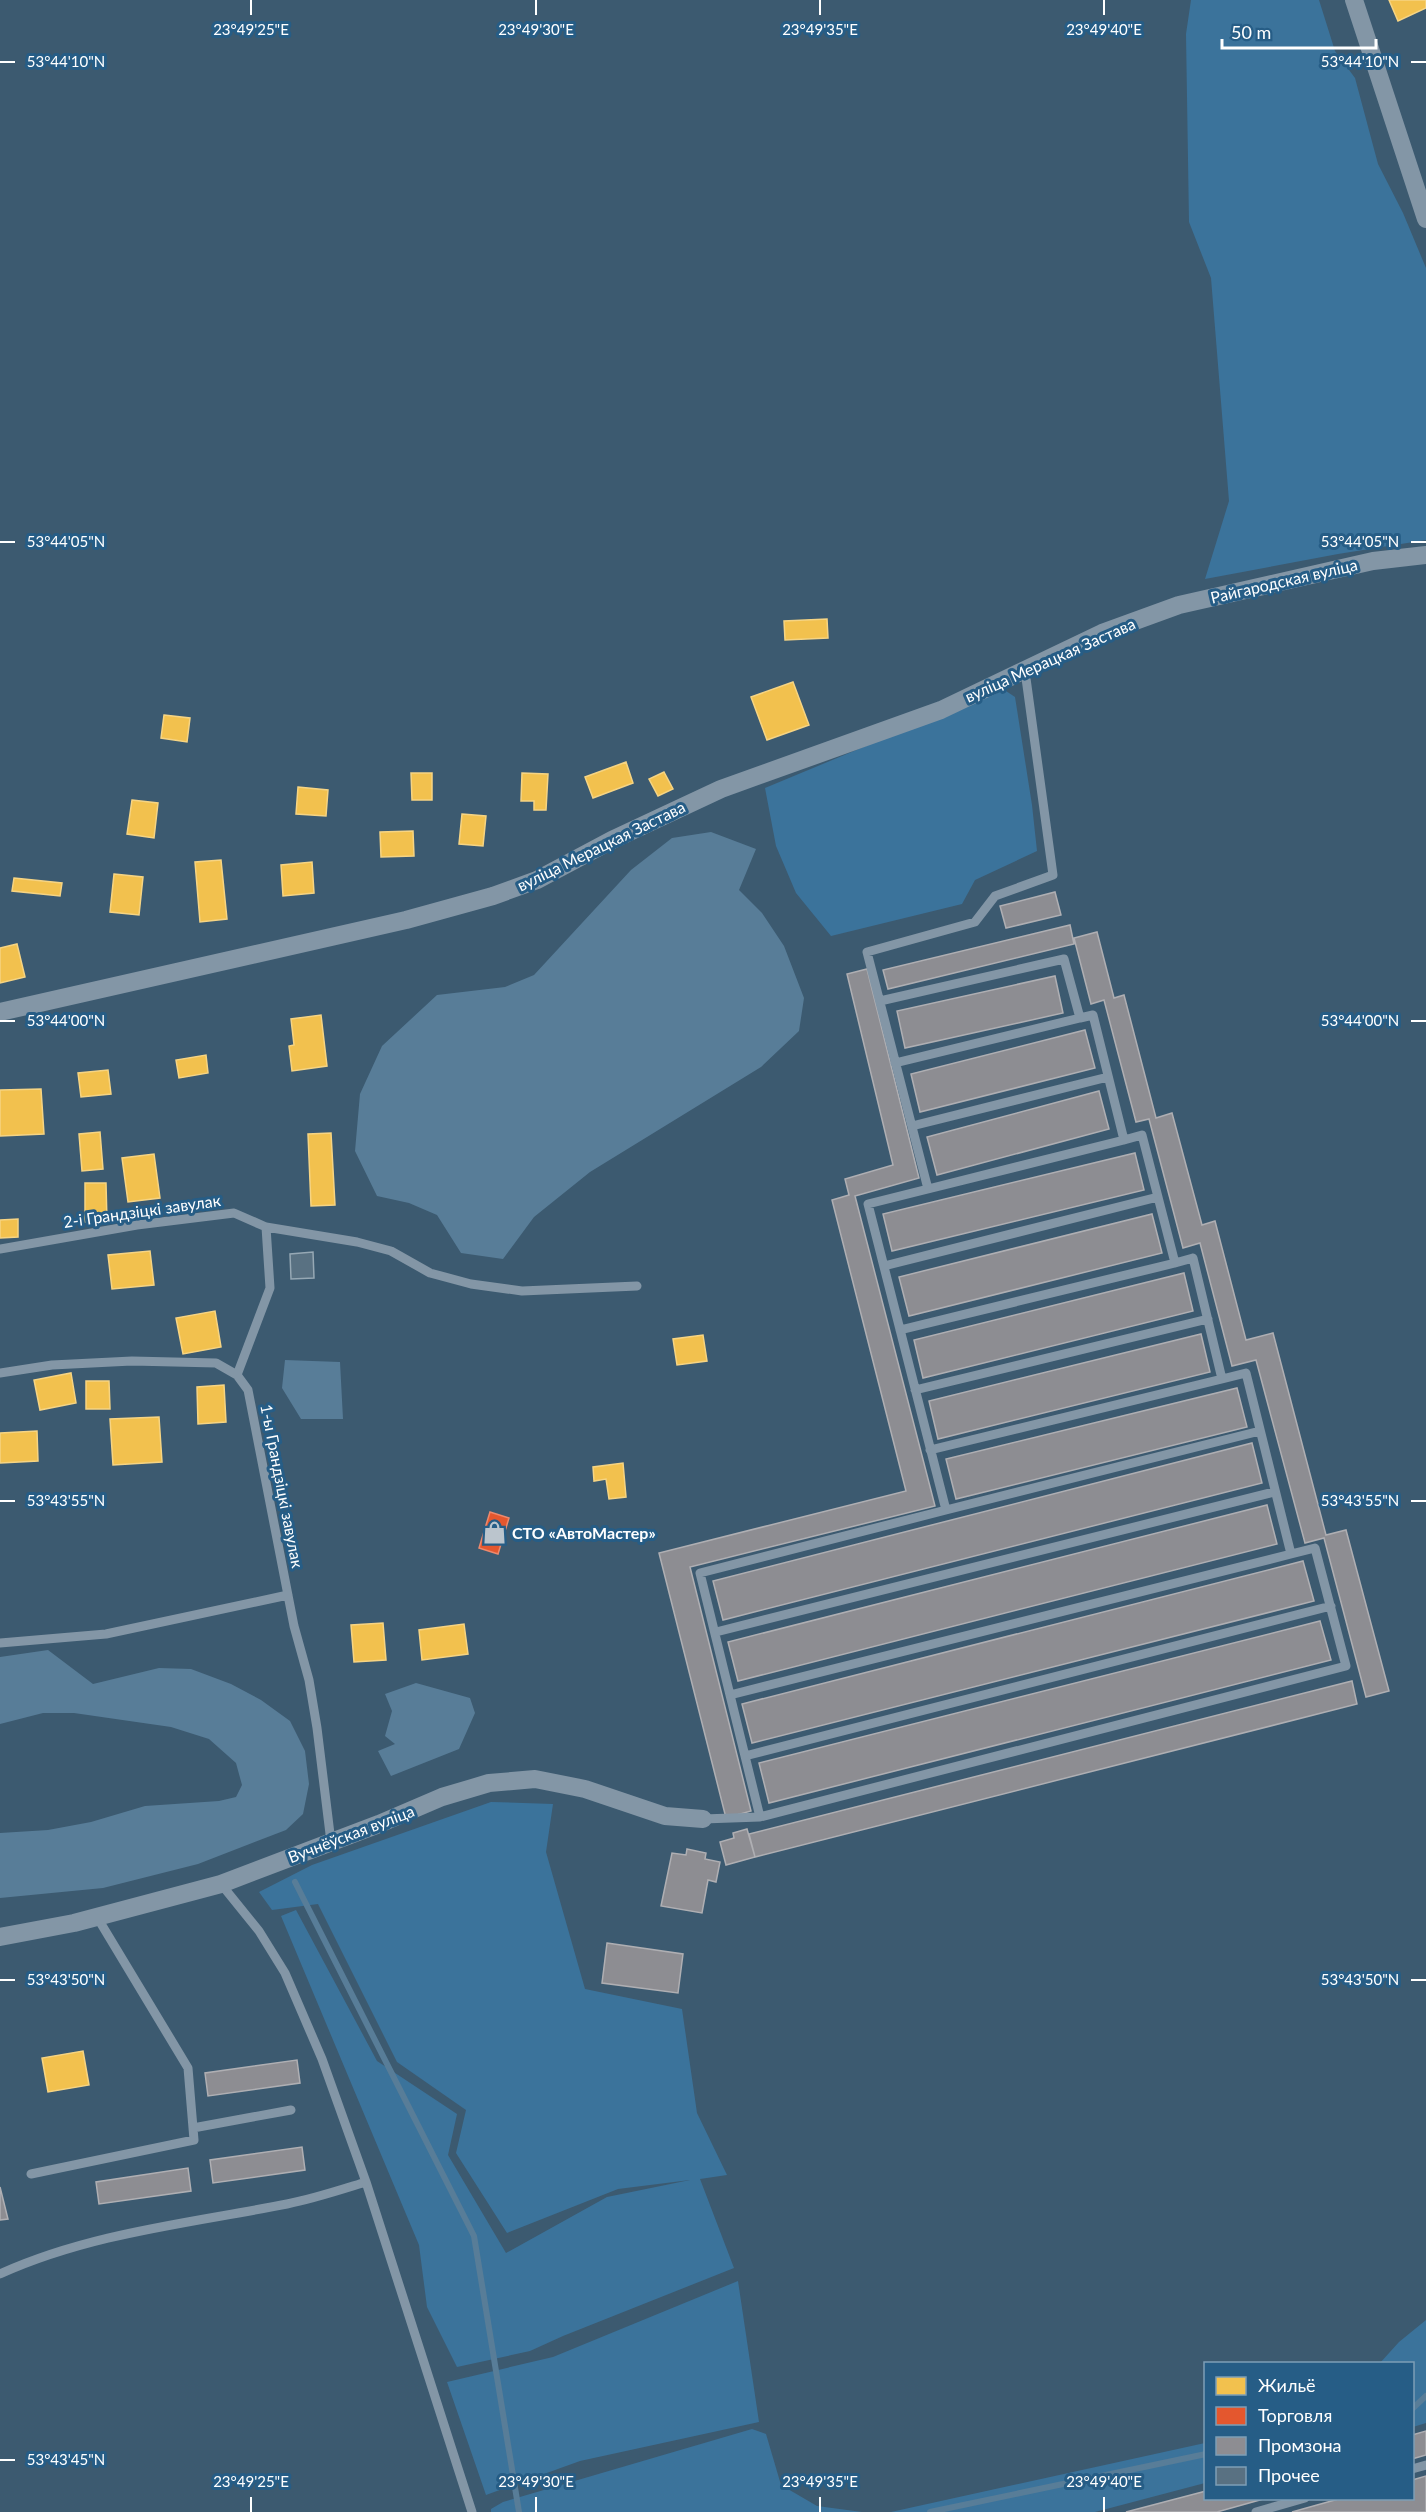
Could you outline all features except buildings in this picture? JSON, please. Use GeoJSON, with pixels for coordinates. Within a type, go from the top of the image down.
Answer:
{"type":"FeatureCollection","features":[{"type":"Feature","properties":{"kind":"street"},"geometry":{"type":"LineString","coordinates":[[1354,0],[1426,219]]}},
{"type":"Feature","properties":{"kind":"street","name":"Райгародская вуліца"},"geometry":{"type":"LineString","coordinates":[[1179,605],[1373,561],[1426,555]]}},
{"type":"Feature","properties":{"kind":"street","name":"вуліца Мерацкая Застава"},"geometry":{"type":"LineString","coordinates":[[0,1012],[406,920],[493,896],[537,880],[612,840],[721,789],[941,710],[1102,633],[1179,605]]}},
{"type":"Feature","properties":{"kind":"street","name":"Вучнёўская вуліца"},"geometry":{"type":"LineString","coordinates":[[0,1936],[97,1917],[221,1884],[442,1797],[489,1783],[535,1779],[585,1789],[665,1816],[703,1819]]}},
{"type":"Feature","properties":{"kind":"lane"},"geometry":{"type":"LineString","coordinates":[[928,1189],[867,952],[975,922],[995,896],[1053,875],[1026,671]]}},
{"type":"Feature","properties":{"kind":"lane"},"geometry":{"type":"LineString","coordinates":[[880,1001],[1064,959],[1080,1018]]}},
{"type":"Feature","properties":{"kind":"lane"},"geometry":{"type":"LineString","coordinates":[[895,1063],[1093,1015],[1124,1140]]}},
{"type":"Feature","properties":{"kind":"lane"},"geometry":{"type":"LineString","coordinates":[[912,1126],[1108,1077]]}},
{"type":"Feature","properties":{"kind":"lane"},"geometry":{"type":"LineString","coordinates":[[946,1510],[868,1204],[1142,1136],[1175,1263]]}},
{"type":"Feature","properties":{"kind":"lane"},"geometry":{"type":"LineString","coordinates":[[884,1266],[1158,1197]]}},
{"type":"Feature","properties":{"kind":"lane","name":"2-і Грандзіцкі завулак"},"geometry":{"type":"LineString","coordinates":[[0,1250],[137,1225],[234,1213],[266,1227],[357,1242],[391,1251],[430,1273],[471,1284],[522,1291],[637,1286]]}},
{"type":"Feature","properties":{"kind":"lane"},"geometry":{"type":"LineString","coordinates":[[0,1373],[52,1365],[132,1361],[216,1363],[237,1375],[270,1288],[266,1227]]}},
{"type":"Feature","properties":{"kind":"lane"},"geometry":{"type":"LineString","coordinates":[[900,1330],[1193,1258],[1222,1378]]}},
{"type":"Feature","properties":{"kind":"lane"},"geometry":{"type":"LineString","coordinates":[[915,1390],[1208,1319]]}},
{"type":"Feature","properties":{"kind":"lane"},"geometry":{"type":"LineString","coordinates":[[930,1450],[1246,1373],[1291,1554]]}},
{"type":"Feature","properties":{"kind":"lane","name":"1-ы Грандзіцкі завулак"},"geometry":{"type":"LineString","coordinates":[[237,1375],[248,1390],[288,1595],[315,1718],[331,1842]]}},
{"type":"Feature","properties":{"kind":"lane"},"geometry":{"type":"LineString","coordinates":[[760,1817],[700,1573],[1260,1431]]}},
{"type":"Feature","properties":{"kind":"lane"},"geometry":{"type":"LineString","coordinates":[[716,1632],[1274,1492]]}},
{"type":"Feature","properties":{"kind":"lane"},"geometry":{"type":"LineString","coordinates":[[703,1819],[760,1817],[1347,1666],[1315,1548],[730,1695]]}},
{"type":"Feature","properties":{"kind":"lane"},"geometry":{"type":"LineString","coordinates":[[0,1643],[106,1634],[288,1595]]}},
{"type":"Feature","properties":{"kind":"lane"},"geometry":{"type":"LineString","coordinates":[[745,1756],[1331,1606]]}},
{"type":"Feature","properties":{"kind":"lane"},"geometry":{"type":"LineString","coordinates":[[221,1884],[259,1931],[285,1973],[322,2059],[366,2182],[472,2512]]}},
{"type":"Feature","properties":{"kind":"lane"},"geometry":{"type":"LineString","coordinates":[[31,2174],[194,2140],[188,2068],[97,1917]]}},
{"type":"Feature","properties":{"kind":"lane"},"geometry":{"type":"LineString","coordinates":[[193,2128],[291,2110]]}},
{"type":"Feature","properties":{"kind":"lane"},"geometry":{"type":"LineString","coordinates":[[0,2274],[42,2256],[155,2228],[290,2203],[366,2182]]}},
{"type":"Feature","properties":{"kind":"lane"},"geometry":{"type":"LineString","coordinates":[[1256,2512],[1301,2500]]}},
{"type":"Feature","properties":{"kind":"shaded area"},"geometry":{"type":"Polygon","coordinates":[[[1191,0],[1319,0],[1335,51],[1355,78],[1378,164],[1403,213],[1426,268],[1426,540],[1205,579],[1229,501],[1211,278],[1189,222],[1186,34],[1191,0]]]}},
{"type":"Feature","properties":{"kind":"shaded area"},"geometry":{"type":"Polygon","coordinates":[[[1003,689],[1015,697],[1037,851],[975,880],[962,904],[831,936],[796,893],[776,846],[765,788],[1003,689]]]}},
{"type":"Feature","properties":{"kind":"shaded area"},"geometry":{"type":"Polygon","coordinates":[[[711,832],[756,849],[739,890],[762,913],[784,946],[804,998],[799,1031],[761,1067],[590,1172],[534,1217],[503,1259],[461,1253],[437,1215],[409,1203],[377,1196],[355,1151],[360,1094],[382,1046],[437,995],[505,987],[534,975],[631,870],[672,838],[711,832]]]}},
{"type":"Feature","properties":{"kind":"shaded area"},"geometry":{"type":"Polygon","coordinates":[[[285,1360],[340,1362],[343,1419],[301,1419],[282,1388],[285,1360]]]}},
{"type":"Feature","properties":{"kind":"shaded area"},"geometry":{"type":"Polygon","coordinates":[[[48,1650],[93,1684],[159,1668],[191,1669],[231,1684],[261,1700],[290,1721],[305,1751],[309,1784],[303,1814],[286,1830],[198,1864],[103,1888],[0,1898],[0,1833],[48,1830],[91,1822],[145,1806],[219,1801],[236,1797],[242,1785],[236,1763],[209,1739],[171,1727],[74,1713],[43,1713],[0,1724],[0,1657],[48,1650]]]}},
{"type":"Feature","properties":{"kind":"shaded area"},"geometry":{"type":"Polygon","coordinates":[[[416,1683],[470,1698],[475,1713],[459,1749],[391,1776],[378,1751],[395,1744],[385,1736],[392,1711],[385,1694],[416,1683]]]}},
{"type":"Feature","properties":{"kind":"shaded area"},"geometry":{"type":"Polygon","coordinates":[[[491,1802],[553,1804],[546,1852],[585,1989],[682,2009],[697,2113],[727,2175],[700,2179],[734,2268],[530,2351],[457,2367],[427,2307],[419,2245],[281,1916],[296,1910],[377,2061],[457,2114],[448,2155],[506,2253],[607,2197],[690,2180],[618,2189],[507,2233],[456,2153],[466,2110],[397,2062],[318,1904],[272,1910],[259,1892],[312,1865],[491,1802]]]}},
{"type":"Feature","properties":{"kind":"shaded area"},"geometry":{"type":"Polygon","coordinates":[[[738,2281],[759,2422],[580,2461],[486,2495],[447,2382],[553,2357],[738,2281]]]}},
{"type":"Feature","properties":{"kind":"shaded area"},"geometry":{"type":"Polygon","coordinates":[[[1426,2320],[1426,2423],[1414,2427],[1414,2362],[1381,2362],[1399,2342],[1426,2320]]]}},
{"type":"Feature","properties":{"kind":"shaded area"},"geometry":{"type":"Polygon","coordinates":[[[752,2429],[766,2434],[781,2485],[817,2506],[862,2512],[491,2512],[491,2509],[503,2502],[752,2429]]]}},
{"type":"Feature","properties":{"kind":"shaded area"},"geometry":{"type":"Polygon","coordinates":[[[1204,2443],[1204,2483],[1095,2512],[891,2512],[1204,2443]]]}},
{"type":"Feature","properties":{"kind":"waterway"},"geometry":{"type":"LineString","coordinates":[[295,1882],[474,2236],[519,2512]]}},
{"type":"Feature","properties":{"kind":"waterway"},"geometry":{"type":"LineString","coordinates":[[1414,2407],[1426,2396]]}},
{"type":"Feature","properties":{"kind":"waterway"},"geometry":{"type":"LineString","coordinates":[[930,2512],[1204,2454]]}},
{"type":"Feature","properties":{"kind":"place","name":"СТО «АвтоМастер»"},"geometry":{"type":"Point","coordinates":[494,1533]}}]}
